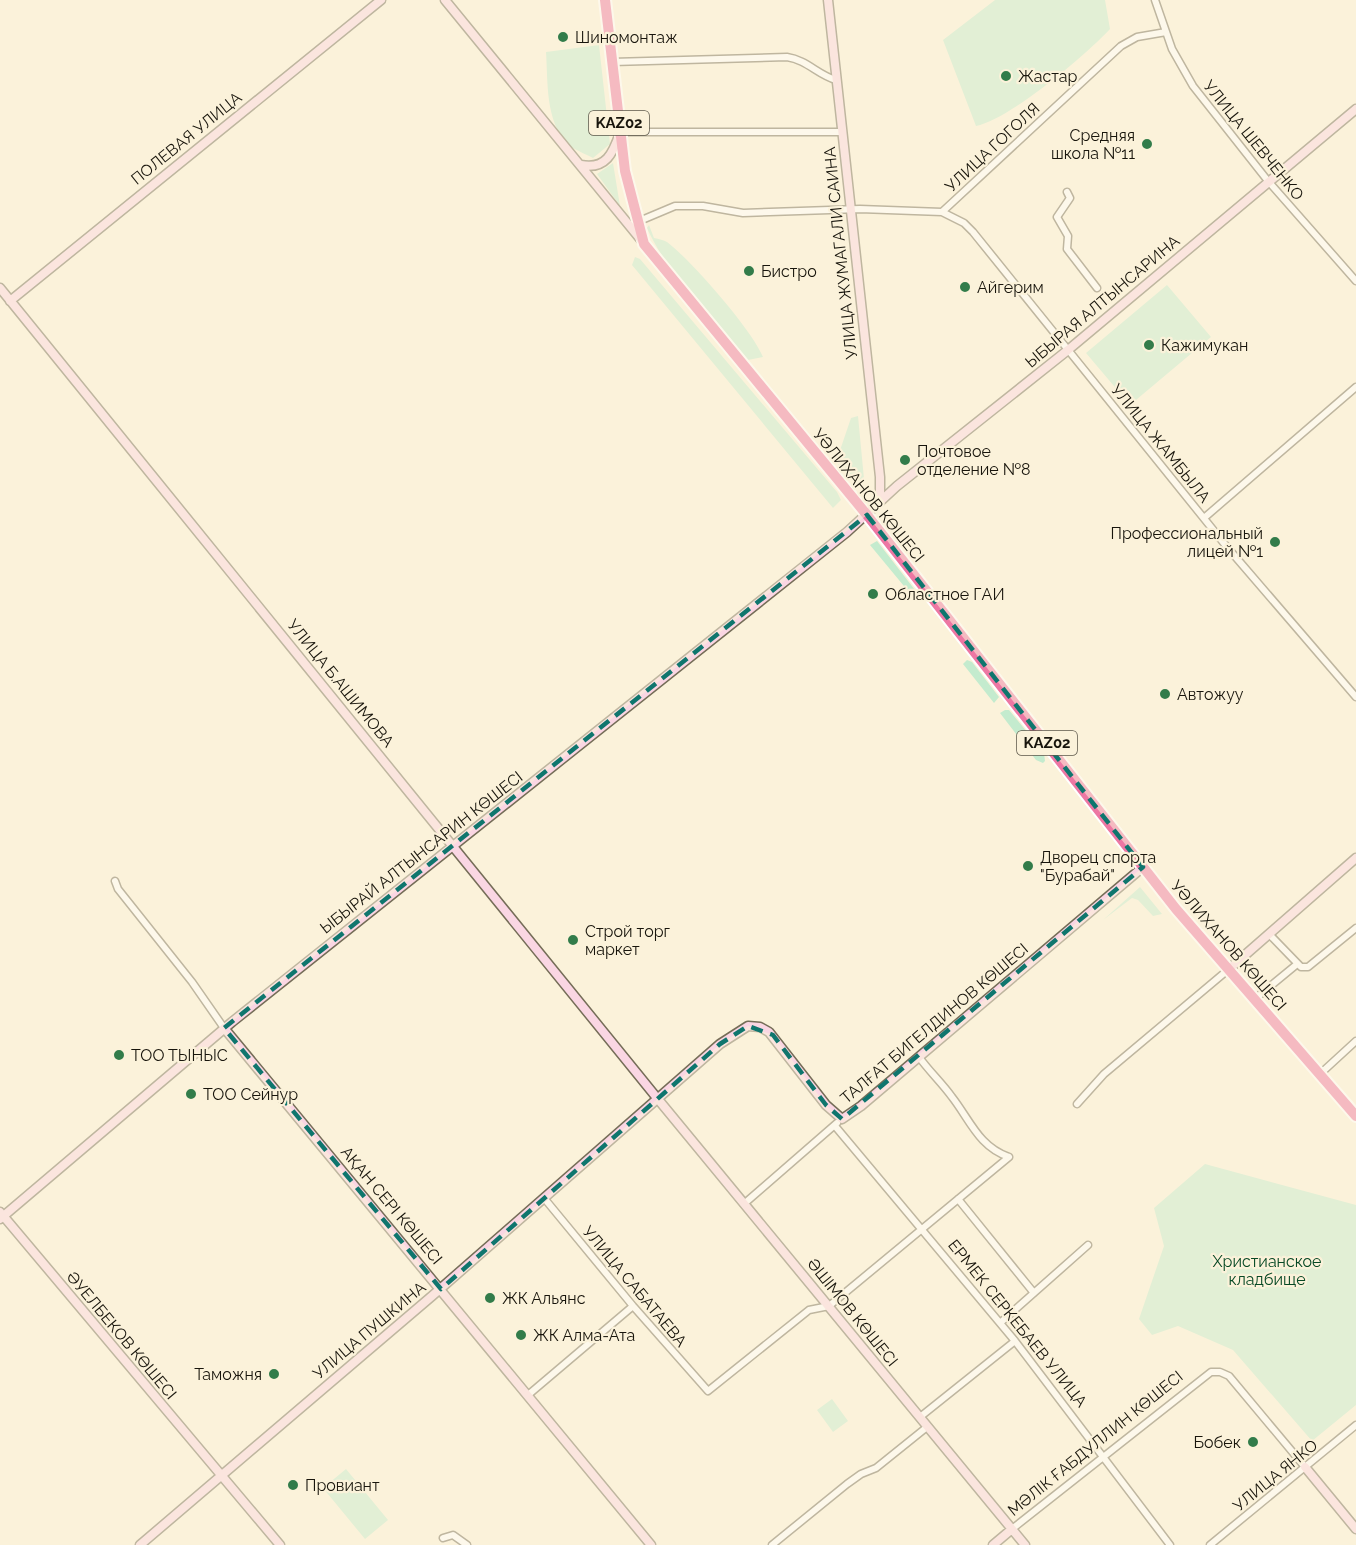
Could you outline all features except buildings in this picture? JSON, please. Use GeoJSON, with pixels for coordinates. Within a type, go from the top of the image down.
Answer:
{"type":"FeatureCollection","features":[{"type":"Feature","properties":{"kind":"highway","name":"УӘЛИХАНОВ КӨШЕСІ"},"geometry":{"type":"LineString","coordinates":[[605,0],[627,183],[636,223],[644,244],[867,515],[1143,867],[1320,1074]]}},
{"type":"Feature","properties":{"kind":"highway","name":"KАZ02"},"geometry":{"type":"LineString","coordinates":[[1229,969],[1356,1121]]}},
{"type":"Feature","properties":{"kind":"highway","name":"KАZ02"},"geometry":{"type":"LineString","coordinates":[[1320,1074],[1356,1116]]}},
{"type":"Feature","properties":{"kind":"street","name":"ПОЛЕВАЯ УЛИЦА"},"geometry":{"type":"LineString","coordinates":[[10,301],[381,0]]}},
{"type":"Feature","properties":{"kind":"street","name":"УӘЛИХАНОВ КӨШЕСІ"},"geometry":{"type":"LineString","coordinates":[[445,0],[644,244]]}},
{"type":"Feature","properties":{"kind":"street","name":"УЛИЦА ЖУМАГАЛИ САИНА"},"geometry":{"type":"LineString","coordinates":[[828,0],[880,477],[880,502]]}},
{"type":"Feature","properties":{"kind":"street","name":"УЛИЦА ШЕВЧЕНКО"},"geometry":{"type":"LineString","coordinates":[[1155,0],[1179,63],[1193,86],[1268,181],[1356,281]]}},
{"type":"Feature","properties":{"kind":"street","name":"УЛИЦА ГОГОЛЯ"},"geometry":{"type":"LineString","coordinates":[[636,223],[675,206],[703,206],[743,213],[850,210],[942,212],[1125,43],[1137,37],[1166,32]]}},
{"type":"Feature","properties":{"kind":"street"},"geometry":{"type":"LineString","coordinates":[[612,62],[787,57],[797,59],[822,76],[836,80]]}},
{"type":"Feature","properties":{"kind":"street","name":"ЫБЫРАЯ АЛТЫНСАРИНА"},"geometry":{"type":"LineString","coordinates":[[867,515],[1356,109]]}},
{"type":"Feature","properties":{"kind":"street"},"geometry":{"type":"LineString","coordinates":[[581,165],[594,167],[606,161],[613,152],[620,132],[842,132]]}},
{"type":"Feature","properties":{"kind":"street"},"geometry":{"type":"LineString","coordinates":[[1067,192],[1070,198],[1057,217],[1068,236],[1067,249],[1097,288]]}},
{"type":"Feature","properties":{"kind":"street","name":"УЛИЦА ЖАМБЫЛА"},"geometry":{"type":"LineString","coordinates":[[942,212],[964,223],[973,232],[1204,518],[1356,697]]}},
{"type":"Feature","properties":{"kind":"street","name":"УЛИЦА Б.АШИМОВА"},"geometry":{"type":"LineString","coordinates":[[0,288],[657,1098]]}},
{"type":"Feature","properties":{"kind":"street"},"geometry":{"type":"LineString","coordinates":[[1204,518],[1294,443],[1356,387]]}},
{"type":"Feature","properties":{"kind":"street","name":"ЫБЫРАЙ АЛТЫНСАРИН КӨШЕСІ"},"geometry":{"type":"LineString","coordinates":[[1,1216],[224,1028],[867,515]]}},
{"type":"Feature","properties":{"kind":"street"},"geometry":{"type":"LineString","coordinates":[[1077,1104],[1104,1074],[1220,977],[1356,858]]}},
{"type":"Feature","properties":{"kind":"street","name":"ТАЛҒАТ БИГЕЛДИНОВ КӨШЕСІ"},"geometry":{"type":"LineString","coordinates":[[745,1203],[1143,867]]}},
{"type":"Feature","properties":{"kind":"street","name":"АҚАН СЕРІ КӨШЕСІ"},"geometry":{"type":"LineString","coordinates":[[115,881],[118,889],[192,982],[224,1028],[651,1545]]}},
{"type":"Feature","properties":{"kind":"street"},"geometry":{"type":"LineString","coordinates":[[1269,934],[1296,965],[1308,967],[1356,928]]}},
{"type":"Feature","properties":{"kind":"street"},"geometry":{"type":"LineString","coordinates":[[1256,998],[1296,965]]}},
{"type":"Feature","properties":{"kind":"street","name":"УЛИЦА ПУШКИНА"},"geometry":{"type":"LineString","coordinates":[[140,1545],[738,1030],[755,1026],[772,1035],[826,1105],[842,1119]]}},
{"type":"Feature","properties":{"kind":"street"},"geometry":{"type":"LineString","coordinates":[[1320,1074],[1356,1041]]}},
{"type":"Feature","properties":{"kind":"street"},"geometry":{"type":"LineString","coordinates":[[829,1306],[1009,1157],[994,1151],[982,1141],[952,1096],[919,1056]]}},
{"type":"Feature","properties":{"kind":"street","name":"ӘШІМОВ КӨШЕСІ"},"geometry":{"type":"LineString","coordinates":[[657,1098],[1025,1545]]}},
{"type":"Feature","properties":{"kind":"street","name":"ЕРМЕК СЕРКЕБАЕВ УЛИЦА"},"geometry":{"type":"LineString","coordinates":[[835,1126],[1015,1341],[1170,1545]]}},
{"type":"Feature","properties":{"kind":"street","name":"УЛИЦА САБАТАЕВА"},"geometry":{"type":"LineString","coordinates":[[544,1198],[633,1306],[708,1391],[809,1310],[829,1306]]}},
{"type":"Feature","properties":{"kind":"street"},"geometry":{"type":"LineString","coordinates":[[958,1199],[1034,1293]]}},
{"type":"Feature","properties":{"kind":"street","name":"ӘУЕЛБЕКОВ КӨШЕСІ"},"geometry":{"type":"LineString","coordinates":[[1,1216],[280,1545]]}},
{"type":"Feature","properties":{"kind":"street"},"geometry":{"type":"LineString","coordinates":[[1000,1323],[1088,1245]]}},
{"type":"Feature","properties":{"kind":"street"},"geometry":{"type":"LineString","coordinates":[[528,1395],[633,1306]]}},
{"type":"Feature","properties":{"kind":"street"},"geometry":{"type":"LineString","coordinates":[[920,1417],[1015,1341]]}},
{"type":"Feature","properties":{"kind":"street","name":"МӘЛІК ҒАБДУЛЛИН КӨШЕСІ"},"geometry":{"type":"LineString","coordinates":[[993,1545],[1200,1377],[1210,1372],[1220,1372],[1228,1376],[1305,1467]]}},
{"type":"Feature","properties":{"kind":"street","name":"УЛИЦА ЯНКО"},"geometry":{"type":"LineString","coordinates":[[1210,1545],[1356,1425]]}},
{"type":"Feature","properties":{"kind":"street"},"geometry":{"type":"LineString","coordinates":[[772,1545],[847,1484],[876,1468],[927,1427]]}},
{"type":"Feature","properties":{"kind":"street"},"geometry":{"type":"LineString","coordinates":[[1305,1467],[1356,1529]]}},
{"type":"Feature","properties":{"kind":"street"},"geometry":{"type":"LineString","coordinates":[[443,1538],[453,1536],[467,1545]]}},
{"type":"Feature","properties":{"kind":"highlighted area"},"geometry":{"type":"Polygon","coordinates":[[[867,515],[1143,867],[842,1119],[826,1105],[773,1035],[748,1026],[720,1044],[441,1289],[224,1028],[867,515]]]}},
{"type":"Feature","properties":{"kind":"green space","name":"Жастар"},"geometry":{"type":"Polygon","coordinates":[[[995,0],[1105,0],[1110,29],[1066,70],[1027,99],[1008,112],[976,126],[943,40],[995,0]]]}},
{"type":"Feature","properties":{"kind":"green space"},"geometry":{"type":"Polygon","coordinates":[[[599,45],[610,144],[593,158],[568,144],[555,124],[549,101],[546,52],[599,45]]]}},
{"type":"Feature","properties":{"kind":"green space"},"geometry":{"type":"Polygon","coordinates":[[[613,163],[620,206],[597,174],[613,163]]]}},
{"type":"Feature","properties":{"kind":"green space"},"geometry":{"type":"Polygon","coordinates":[[[649,225],[654,238],[666,241],[678,251],[720,296],[747,330],[763,357],[748,360],[706,313],[667,264],[647,228],[649,225]]]}},
{"type":"Feature","properties":{"kind":"green space"},"geometry":{"type":"Polygon","coordinates":[[[635,257],[640,259],[837,492],[841,500],[833,508],[632,265],[635,257]]]}},
{"type":"Feature","properties":{"kind":"green space","name":"Кажимукан"},"geometry":{"type":"Polygon","coordinates":[[[1167,285],[1211,337],[1130,405],[1086,353],[1167,285]]]}},
{"type":"Feature","properties":{"kind":"green space"},"geometry":{"type":"Polygon","coordinates":[[[858,416],[864,479],[857,487],[836,462],[851,418],[858,416]]]}},
{"type":"Feature","properties":{"kind":"green space"},"geometry":{"type":"Polygon","coordinates":[[[877,541],[915,590],[913,597],[870,545],[877,541]]]}},
{"type":"Feature","properties":{"kind":"green space"},"geometry":{"type":"Polygon","coordinates":[[[967,660],[972,662],[999,697],[994,703],[963,664],[967,660]]]}},
{"type":"Feature","properties":{"kind":"green space"},"geometry":{"type":"Polygon","coordinates":[[[1009,710],[1044,753],[1043,763],[1036,760],[1000,713],[1009,710]]]}},
{"type":"Feature","properties":{"kind":"green space"},"geometry":{"type":"Polygon","coordinates":[[[1140,887],[1162,914],[1153,916],[1138,900],[1132,898],[1103,920],[1140,887]]]}},
{"type":"Feature","properties":{"kind":"green space","name":"Христианское кладбище"},"geometry":{"type":"Polygon","coordinates":[[[1205,1164],[1356,1205],[1356,1405],[1312,1441],[1233,1350],[1178,1326],[1152,1335],[1139,1319],[1164,1246],[1154,1208],[1205,1164]]]}},
{"type":"Feature","properties":{"kind":"green space"},"geometry":{"type":"Polygon","coordinates":[[[832,1399],[848,1421],[833,1432],[817,1410],[832,1399]]]}},
{"type":"Feature","properties":{"kind":"green space"},"geometry":{"type":"Polygon","coordinates":[[[346,1469],[388,1520],[365,1539],[323,1488],[346,1469]]]}},
{"type":"Feature","properties":{"kind":"place","name":"Шиномонтаж"},"geometry":{"type":"Point","coordinates":[563,37]}},
{"type":"Feature","properties":{"kind":"place","name":"Жастар"},"geometry":{"type":"Point","coordinates":[1006,76]}},
{"type":"Feature","properties":{"kind":"place","name":"Средняя школа №11"},"geometry":{"type":"Point","coordinates":[1147,144]}},
{"type":"Feature","properties":{"kind":"place","name":"Бистро"},"geometry":{"type":"Point","coordinates":[749,271]}},
{"type":"Feature","properties":{"kind":"place","name":"Айгерим"},"geometry":{"type":"Point","coordinates":[965,287]}},
{"type":"Feature","properties":{"kind":"place","name":"Кажимукан"},"geometry":{"type":"Point","coordinates":[1149,345]}},
{"type":"Feature","properties":{"kind":"place","name":"Почтовое отделение №8"},"geometry":{"type":"Point","coordinates":[905,460]}},
{"type":"Feature","properties":{"kind":"place","name":"Профессиональный лицей №1"},"geometry":{"type":"Point","coordinates":[1275,542]}},
{"type":"Feature","properties":{"kind":"place","name":"Областное ГАИ"},"geometry":{"type":"Point","coordinates":[873,594]}},
{"type":"Feature","properties":{"kind":"place","name":"Автожуу"},"geometry":{"type":"Point","coordinates":[1165,694]}},
{"type":"Feature","properties":{"kind":"place","name":"Дворец спорта \"Бурабай\""},"geometry":{"type":"Point","coordinates":[1028,866]}},
{"type":"Feature","properties":{"kind":"place","name":"Строй торг маркет"},"geometry":{"type":"Point","coordinates":[573,940]}},
{"type":"Feature","properties":{"kind":"place","name":"ТОО ТЫНЫС"},"geometry":{"type":"Point","coordinates":[119,1055]}},
{"type":"Feature","properties":{"kind":"place","name":"ТОО Сейнур"},"geometry":{"type":"Point","coordinates":[191,1094]}},
{"type":"Feature","properties":{"kind":"place","name":"ЖК Альянс"},"geometry":{"type":"Point","coordinates":[490,1298]}},
{"type":"Feature","properties":{"kind":"place","name":"ЖК Алма-Ата"},"geometry":{"type":"Point","coordinates":[521,1335]}},
{"type":"Feature","properties":{"kind":"place","name":"Таможня"},"geometry":{"type":"Point","coordinates":[274,1374]}},
{"type":"Feature","properties":{"kind":"place","name":"Бобек"},"geometry":{"type":"Point","coordinates":[1253,1442]}},
{"type":"Feature","properties":{"kind":"place","name":"Провиант"},"geometry":{"type":"Point","coordinates":[293,1485]}}]}
